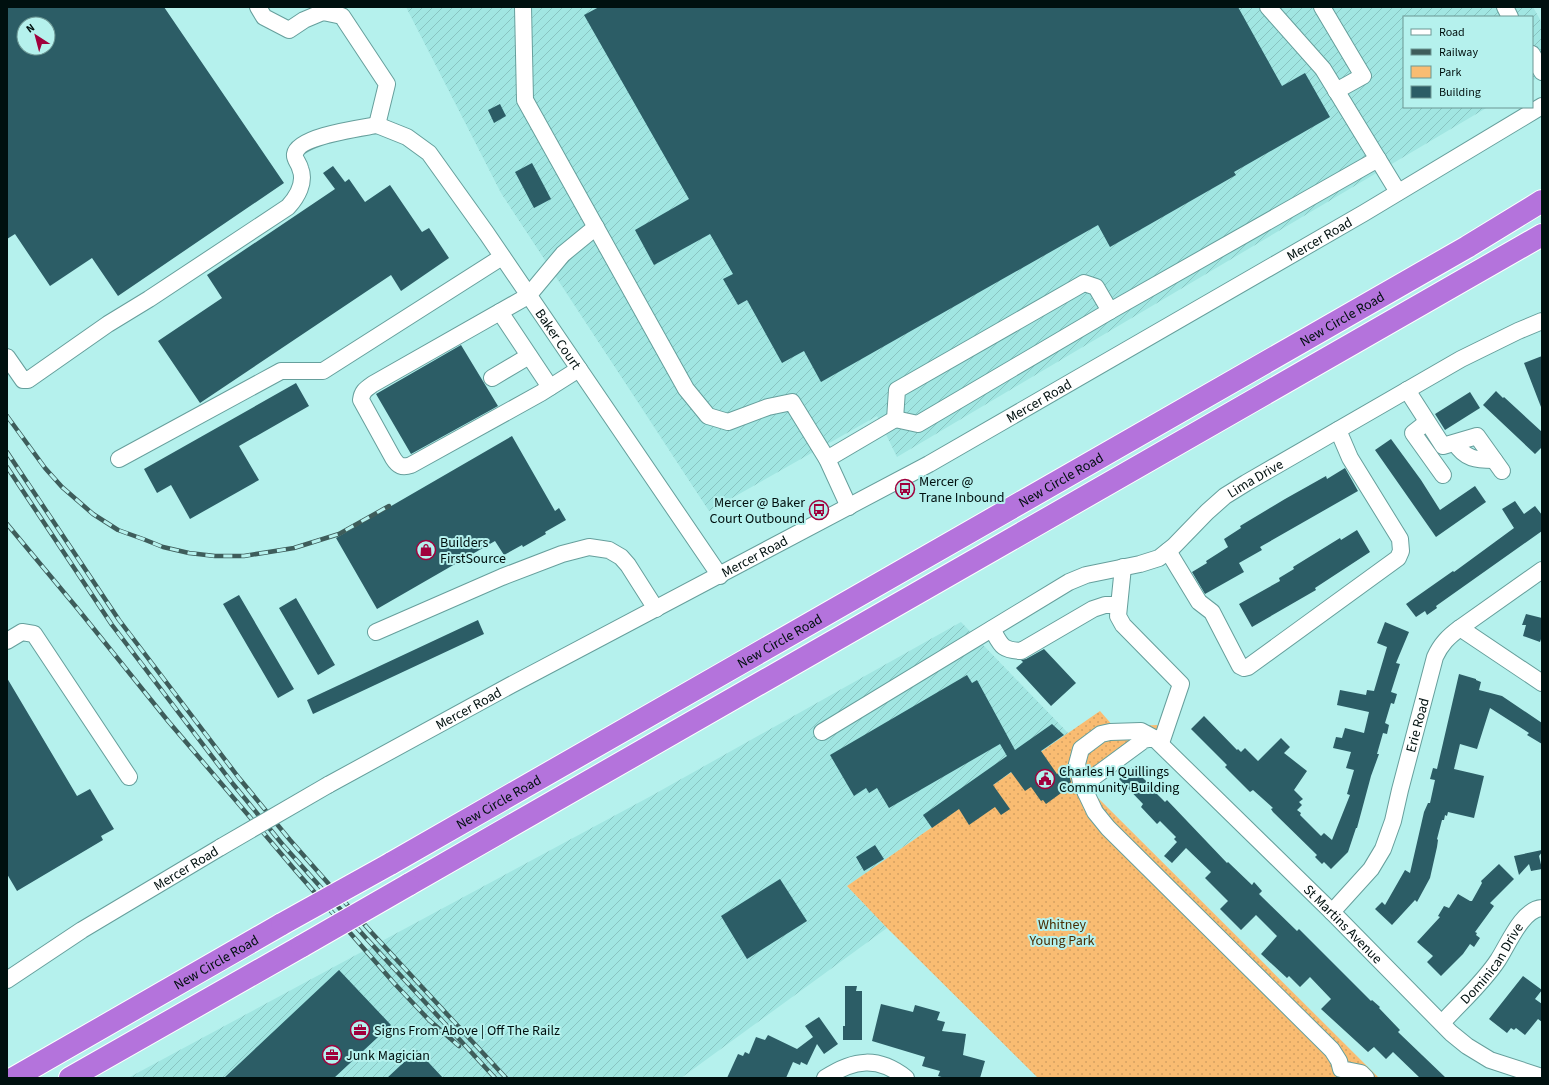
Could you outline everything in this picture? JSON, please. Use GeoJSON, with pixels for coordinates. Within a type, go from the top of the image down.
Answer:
{"type":"FeatureCollection","features":[{"type":"Feature","properties":{"kind":"highway"},"geometry":{"type":"LineString","coordinates":[[1426,270],[1542,188]]}},
{"type":"Feature","properties":{"kind":"highway","name":"New Circle Road"},"geometry":{"type":"LineString","coordinates":[[14,1078],[1467,247],[1542,200]]}},
{"type":"Feature","properties":{"kind":"highway","name":"New Circle Road"},"geometry":{"type":"LineString","coordinates":[[70,1078],[1542,235]]}},
{"type":"Feature","properties":{"kind":"street"},"geometry":{"type":"LineString","coordinates":[[7,357],[23,380],[28,380],[108,324],[156,295],[288,207],[294,200],[301,182],[301,169],[295,155],[299,148],[317,138],[329,134],[377,125],[387,84],[342,16],[323,12],[304,20],[289,30],[264,17],[258,7]]}},
{"type":"Feature","properties":{"kind":"street"},"geometry":{"type":"LineString","coordinates":[[523,7],[525,100],[686,389],[708,416],[728,422],[768,407],[792,402],[827,459],[849,507]]}},
{"type":"Feature","properties":{"kind":"street"},"geometry":{"type":"LineString","coordinates":[[1268,7],[1323,69],[1398,192]]}},
{"type":"Feature","properties":{"kind":"street"},"geometry":{"type":"LineString","coordinates":[[1322,7],[1363,76],[1336,91]]}},
{"type":"Feature","properties":{"kind":"street"},"geometry":{"type":"LineString","coordinates":[[1505,7],[1510,16]]}},
{"type":"Feature","properties":{"kind":"street"},"geometry":{"type":"LineString","coordinates":[[1533,56],[1542,72]]}},
{"type":"Feature","properties":{"kind":"street","name":"Mercer Road"},"geometry":{"type":"LineString","coordinates":[[7,980],[82,930],[328,785],[511,685],[720,576],[936,460],[1398,192],[1542,106]]}},
{"type":"Feature","properties":{"kind":"street","name":"Baker Court"},"geometry":{"type":"LineString","coordinates":[[377,125],[407,136],[429,153],[720,576]]}},
{"type":"Feature","properties":{"kind":"street"},"geometry":{"type":"LineString","coordinates":[[827,459],[895,419],[918,424],[1110,311],[1378,159]]}},
{"type":"Feature","properties":{"kind":"street"},"geometry":{"type":"LineString","coordinates":[[579,369],[550,387],[411,465],[404,467],[398,465],[393,458],[361,400],[361,394],[365,389],[373,384],[528,296],[563,254],[596,228]]}},
{"type":"Feature","properties":{"kind":"street"},"geometry":{"type":"LineString","coordinates":[[119,459],[281,371],[323,371],[502,257]]}},
{"type":"Feature","properties":{"kind":"street"},"geometry":{"type":"LineString","coordinates":[[895,419],[897,390],[1084,283],[1096,287],[1110,311]]}},
{"type":"Feature","properties":{"kind":"street"},"geometry":{"type":"LineString","coordinates":[[500,312],[550,387]]}},
{"type":"Feature","properties":{"kind":"street","name":"Lima Drive"},"geometry":{"type":"LineString","coordinates":[[822,732],[1070,582],[1086,575],[1140,564],[1159,558],[1174,546],[1225,496],[1407,390],[1488,345],[1542,321]]}},
{"type":"Feature","properties":{"kind":"street"},"geometry":{"type":"LineString","coordinates":[[492,378],[529,356]]}},
{"type":"Feature","properties":{"kind":"street"},"geometry":{"type":"LineString","coordinates":[[1407,390],[1427,422],[1449,444],[1460,452],[1477,460],[1498,465],[1477,436],[1449,444]]}},
{"type":"Feature","properties":{"kind":"street"},"geometry":{"type":"LineString","coordinates":[[1427,422],[1413,433],[1439,469],[1448,455],[1449,444]]}},
{"type":"Feature","properties":{"kind":"street"},"geometry":{"type":"LineString","coordinates":[[1168,551],[1199,602],[1212,612],[1240,666],[1248,667],[1398,558],[1401,551],[1400,540],[1350,458],[1338,430]]}},
{"type":"Feature","properties":{"kind":"street"},"geometry":{"type":"LineString","coordinates":[[376,632],[508,575],[562,554],[589,547],[609,550],[621,557],[628,565],[656,609]]}},
{"type":"Feature","properties":{"kind":"street"},"geometry":{"type":"LineString","coordinates":[[1123,567],[1118,616],[1123,625],[1181,684],[1158,741]]}},
{"type":"Feature","properties":{"kind":"street","name":"Erie Road"},"geometry":{"type":"LineString","coordinates":[[1332,912],[1371,870],[1383,849],[1393,822],[1435,657],[1440,646],[1447,638],[1460,628],[1542,570]]}},
{"type":"Feature","properties":{"kind":"street"},"geometry":{"type":"LineString","coordinates":[[992,629],[1000,643],[1008,650],[1021,651],[1093,609],[1104,605],[1118,605]]}},
{"type":"Feature","properties":{"kind":"street"},"geometry":{"type":"LineString","coordinates":[[1460,628],[1542,683]]}},
{"type":"Feature","properties":{"kind":"street"},"geometry":{"type":"LineString","coordinates":[[7,641],[22,632],[34,634],[129,777]]}},
{"type":"Feature","properties":{"kind":"street"},"geometry":{"type":"LineString","coordinates":[[1158,741],[1141,731],[1110,732],[1100,734],[1081,749],[1077,764],[1081,782],[1095,812],[1108,828],[1332,1050],[1339,1061],[1341,1069],[1361,1073],[1366,1078]]}},
{"type":"Feature","properties":{"kind":"street"},"geometry":{"type":"LineString","coordinates":[[1086,793],[1087,782],[1144,740],[1158,741]]}},
{"type":"Feature","properties":{"kind":"street","name":"St Martins Avenue"},"geometry":{"type":"LineString","coordinates":[[1158,741],[1467,1046],[1490,1060],[1542,1077]]}},
{"type":"Feature","properties":{"kind":"street","name":"Dominican Drive"},"geometry":{"type":"LineString","coordinates":[[1442,1023],[1497,962],[1525,917],[1532,910],[1542,908]]}},
{"type":"Feature","properties":{"kind":"street"},"geometry":{"type":"LineString","coordinates":[[825,1078],[843,1068],[859,1063],[873,1062],[896,1070],[906,1078]]}},
{"type":"Feature","properties":{"kind":"shaded area"},"geometry":{"type":"Polygon","coordinates":[[[406,7],[1533,7],[1542,23],[1542,75],[1533,80],[1533,16],[1403,16],[1403,108],[1486,108],[897,457],[877,416],[709,511],[501,193],[406,7]]]}},
{"type":"Feature","properties":{"kind":"shaded area"},"geometry":{"type":"Polygon","coordinates":[[[961,622],[1068,733],[847,886],[887,928],[681,1078],[128,1078],[651,796],[961,622]]]}},
{"type":"Feature","properties":{"kind":"green space","name":"Whitney Young Park"},"geometry":{"type":"Polygon","coordinates":[[[1100,711],[1114,727],[1157,725],[1163,732],[1090,790],[1379,1078],[1038,1078],[887,928],[847,886],[1100,711]]]}},
{"type":"Feature","properties":{"kind":"building"},"geometry":{"type":"Polygon","coordinates":[[[7,7],[164,7],[284,183],[118,296],[92,258],[50,286],[15,234],[7,239],[7,7]]]}},
{"type":"Feature","properties":{"kind":"building"},"geometry":{"type":"Polygon","coordinates":[[[599,7],[1238,7],[1282,86],[1305,73],[1330,117],[1234,172],[1236,175],[1110,247],[1098,225],[821,382],[804,351],[782,363],[747,300],[738,305],[723,279],[733,274],[710,234],[654,265],[635,230],[689,199],[584,15],[599,7]]]}},
{"type":"Feature","properties":{"kind":"building"},"geometry":{"type":"Polygon","coordinates":[[[500,104],[506,116],[494,123],[488,110],[500,104]]]}},
{"type":"Feature","properties":{"kind":"building"},"geometry":{"type":"Polygon","coordinates":[[[532,163],[551,199],[534,208],[515,172],[532,163]]]}},
{"type":"Feature","properties":{"kind":"building"},"geometry":{"type":"Polygon","coordinates":[[[333,166],[345,182],[349,179],[365,202],[390,185],[422,232],[429,228],[449,258],[401,291],[391,275],[200,403],[158,341],[222,298],[207,275],[335,189],[323,173],[333,166]]]}},
{"type":"Feature","properties":{"kind":"building"},"geometry":{"type":"Polygon","coordinates":[[[461,345],[498,406],[411,454],[376,394],[461,345]]]}},
{"type":"Feature","properties":{"kind":"building"},"geometry":{"type":"Polygon","coordinates":[[[1542,356],[1542,407],[1541,407],[1524,363],[1542,356]]]}},
{"type":"Feature","properties":{"kind":"building"},"geometry":{"type":"Polygon","coordinates":[[[296,383],[309,406],[239,446],[259,480],[190,519],[171,485],[157,493],[144,469],[296,383]]]}},
{"type":"Feature","properties":{"kind":"building"},"geometry":{"type":"Polygon","coordinates":[[[1496,391],[1542,432],[1542,447],[1535,454],[1483,405],[1496,391]]]}},
{"type":"Feature","properties":{"kind":"building"},"geometry":{"type":"Polygon","coordinates":[[[1470,392],[1480,408],[1445,430],[1435,414],[1470,392]]]}},
{"type":"Feature","properties":{"kind":"building"},"geometry":{"type":"Polygon","coordinates":[[[512,436],[555,511],[559,508],[566,520],[545,532],[546,534],[523,547],[522,545],[504,555],[495,541],[377,609],[336,538],[512,436]]]}},
{"type":"Feature","properties":{"kind":"building"},"geometry":{"type":"Polygon","coordinates":[[[1391,439],[1421,480],[1440,510],[1475,486],[1486,502],[1436,537],[1375,450],[1391,439]]]}},
{"type":"Feature","properties":{"kind":"building"},"geometry":{"type":"Polygon","coordinates":[[[1345,468],[1358,491],[1260,547],[1262,550],[1239,563],[1244,572],[1205,594],[1192,572],[1228,547],[1224,539],[1241,528],[1240,526],[1285,499],[1326,476],[1327,479],[1345,468]]]}},
{"type":"Feature","properties":{"kind":"building"},"geometry":{"type":"Polygon","coordinates":[[[1515,501],[1524,514],[1535,506],[1542,515],[1542,531],[1436,606],[1437,608],[1427,615],[1425,611],[1416,617],[1406,604],[1453,571],[1454,572],[1514,528],[1502,509],[1515,501]]]}},
{"type":"Feature","properties":{"kind":"building"},"geometry":{"type":"Polygon","coordinates":[[[1357,530],[1370,552],[1315,588],[1316,590],[1252,627],[1239,604],[1280,581],[1279,578],[1294,569],[1293,567],[1340,538],[1341,540],[1357,530]]]}},
{"type":"Feature","properties":{"kind":"building"},"geometry":{"type":"Polygon","coordinates":[[[239,595],[294,689],[278,698],[223,604],[239,595]]]}},
{"type":"Feature","properties":{"kind":"building"},"geometry":{"type":"Polygon","coordinates":[[[296,598],[335,665],[318,675],[279,608],[296,598]]]}},
{"type":"Feature","properties":{"kind":"building"},"geometry":{"type":"Polygon","coordinates":[[[1526,614],[1542,618],[1542,636],[1540,642],[1523,636],[1526,625],[1522,625],[1526,614]]]}},
{"type":"Feature","properties":{"kind":"building"},"geometry":{"type":"Polygon","coordinates":[[[478,620],[484,634],[313,714],[307,700],[478,620]]]}},
{"type":"Feature","properties":{"kind":"building"},"geometry":{"type":"Polygon","coordinates":[[[1385,622],[1409,632],[1396,663],[1400,664],[1391,692],[1397,694],[1394,704],[1391,703],[1385,723],[1389,725],[1387,734],[1383,733],[1377,754],[1379,754],[1371,776],[1357,828],[1348,852],[1331,869],[1324,862],[1322,864],[1315,857],[1317,855],[1273,812],[1271,809],[1273,808],[1253,790],[1250,792],[1225,767],[1227,765],[1191,729],[1204,716],[1237,750],[1238,749],[1241,752],[1245,748],[1258,761],[1281,738],[1290,747],[1284,753],[1307,771],[1294,790],[1303,799],[1299,802],[1302,805],[1297,810],[1321,836],[1324,833],[1332,840],[1350,795],[1347,794],[1354,770],[1346,768],[1351,752],[1333,748],[1336,737],[1342,738],[1345,728],[1364,733],[1369,712],[1337,705],[1340,690],[1366,695],[1367,690],[1374,691],[1387,647],[1377,643],[1385,622]]]}},
{"type":"Feature","properties":{"kind":"building"},"geometry":{"type":"Polygon","coordinates":[[[1044,649],[1076,683],[1051,706],[1016,668],[1023,662],[1021,660],[1026,659],[1044,649]]]}},
{"type":"Feature","properties":{"kind":"building"},"geometry":{"type":"Polygon","coordinates":[[[1459,674],[1476,679],[1481,682],[1479,690],[1502,696],[1542,723],[1542,744],[1527,735],[1529,733],[1490,708],[1477,749],[1460,744],[1454,769],[1484,776],[1474,818],[1448,812],[1447,816],[1445,815],[1444,820],[1442,820],[1437,839],[1437,847],[1430,878],[1417,902],[1415,900],[1392,925],[1375,909],[1382,902],[1385,905],[1405,870],[1410,873],[1424,812],[1428,803],[1430,803],[1435,780],[1430,779],[1433,768],[1437,769],[1459,674]]]}},
{"type":"Feature","properties":{"kind":"building"},"geometry":{"type":"Polygon","coordinates":[[[967,675],[972,683],[977,680],[1015,750],[1052,724],[1064,735],[1041,751],[1057,774],[1067,767],[1071,782],[1066,786],[1068,788],[1046,804],[1043,800],[1041,801],[1031,787],[1025,791],[1011,772],[993,785],[1010,809],[1001,815],[995,807],[969,825],[959,809],[932,828],[923,815],[1007,756],[1000,744],[889,808],[877,788],[869,793],[866,788],[854,796],[830,755],[967,675]]]}},
{"type":"Feature","properties":{"kind":"building"},"geometry":{"type":"Polygon","coordinates":[[[7,678],[77,796],[90,789],[114,829],[101,836],[103,840],[17,891],[7,874],[7,678]]]}},
{"type":"Feature","properties":{"kind":"building"},"geometry":{"type":"Polygon","coordinates":[[[1132,767],[1165,802],[1167,800],[1227,863],[1228,862],[1252,885],[1254,882],[1262,891],[1259,894],[1297,931],[1299,929],[1371,1001],[1372,1000],[1380,1007],[1379,1008],[1400,1030],[1398,1032],[1446,1078],[1420,1078],[1393,1052],[1386,1059],[1374,1047],[1368,1052],[1321,1009],[1331,999],[1310,977],[1300,987],[1289,976],[1287,978],[1261,954],[1277,936],[1256,915],[1241,930],[1220,909],[1228,901],[1205,878],[1211,872],[1186,848],[1172,863],[1164,856],[1177,842],[1174,839],[1176,837],[1160,821],[1157,824],[1141,807],[1143,804],[1119,779],[1132,767]]]}},
{"type":"Feature","properties":{"kind":"building"},"geometry":{"type":"Polygon","coordinates":[[[875,845],[884,859],[864,871],[856,857],[875,845]]]}},
{"type":"Feature","properties":{"kind":"building"},"geometry":{"type":"Polygon","coordinates":[[[1542,850],[1539,856],[1542,869],[1531,871],[1529,864],[1519,875],[1514,856],[1542,850]]]}},
{"type":"Feature","properties":{"kind":"building"},"geometry":{"type":"Polygon","coordinates":[[[1499,864],[1514,879],[1490,903],[1494,906],[1475,932],[1480,938],[1474,947],[1470,944],[1463,954],[1441,976],[1427,962],[1433,956],[1417,942],[1440,917],[1438,916],[1444,906],[1449,908],[1458,894],[1472,901],[1482,883],[1481,881],[1499,864]]]}},
{"type":"Feature","properties":{"kind":"building"},"geometry":{"type":"Polygon","coordinates":[[[780,879],[807,921],[747,959],[721,916],[780,879]]]}},
{"type":"Feature","properties":{"kind":"building"},"geometry":{"type":"Polygon","coordinates":[[[339,970],[391,1025],[334,1078],[224,1078],[339,970]]]}},
{"type":"Feature","properties":{"kind":"building"},"geometry":{"type":"Polygon","coordinates":[[[1523,976],[1542,990],[1535,999],[1542,1004],[1542,1022],[1538,1019],[1525,1035],[1516,1028],[1514,1030],[1511,1028],[1507,1033],[1489,1019],[1523,976]]]}},
{"type":"Feature","properties":{"kind":"building"},"geometry":{"type":"Polygon","coordinates":[[[845,986],[857,986],[856,991],[862,991],[862,1040],[843,1040],[843,1026],[845,1026],[845,986]]]}},
{"type":"Feature","properties":{"kind":"building"},"geometry":{"type":"Polygon","coordinates":[[[881,1004],[913,1012],[915,1005],[940,1012],[937,1020],[945,1022],[942,1031],[966,1034],[963,1055],[985,1061],[980,1078],[945,1078],[938,1076],[940,1071],[922,1066],[925,1057],[872,1041],[881,1004]]]}},
{"type":"Feature","properties":{"kind":"building"},"geometry":{"type":"Polygon","coordinates":[[[819,1017],[838,1044],[824,1054],[817,1044],[807,1065],[801,1062],[800,1065],[793,1062],[786,1078],[727,1078],[738,1054],[743,1056],[745,1052],[749,1054],[756,1037],[765,1040],[768,1035],[797,1049],[813,1037],[805,1026],[819,1017]]]}},
{"type":"Feature","properties":{"kind":"building"},"geometry":{"type":"Polygon","coordinates":[[[417,1050],[443,1078],[387,1078],[417,1050]]]}},
{"type":"Feature","properties":{"kind":"railway"},"geometry":{"type":"LineString","coordinates":[[7,416],[45,468],[62,487],[93,514],[118,530],[163,547],[189,553],[215,556],[244,556],[294,548],[339,534],[389,506]]}},
{"type":"Feature","properties":{"kind":"railway"},"geometry":{"type":"LineString","coordinates":[[7,452],[119,620],[239,778],[290,840],[372,933],[506,1078]]}},
{"type":"Feature","properties":{"kind":"railway"},"geometry":{"type":"LineString","coordinates":[[7,467],[112,625],[233,784],[283,845],[495,1078]]}},
{"type":"Feature","properties":{"kind":"railway"},"geometry":{"type":"LineString","coordinates":[[7,524],[168,721],[295,870],[394,983],[429,1020],[459,1046]]}},
{"type":"Feature","properties":{"kind":"place","name":"Mercer @ Trane Inbound"},"geometry":{"type":"Point","coordinates":[905,489]}},
{"type":"Feature","properties":{"kind":"place","name":"Mercer @ Baker Court Outbound"},"geometry":{"type":"Point","coordinates":[819,510]}},
{"type":"Feature","properties":{"kind":"place","name":"Builders FirstSource"},"geometry":{"type":"Point","coordinates":[426,550]}},
{"type":"Feature","properties":{"kind":"place","name":"Charles H Quillings Community Building"},"geometry":{"type":"Point","coordinates":[1045,779]}},
{"type":"Feature","properties":{"kind":"place","name":"Signs From Above | Off The Railz"},"geometry":{"type":"Point","coordinates":[360,1030]}},
{"type":"Feature","properties":{"kind":"place","name":"Junk Magician"},"geometry":{"type":"Point","coordinates":[332,1055]}}]}
